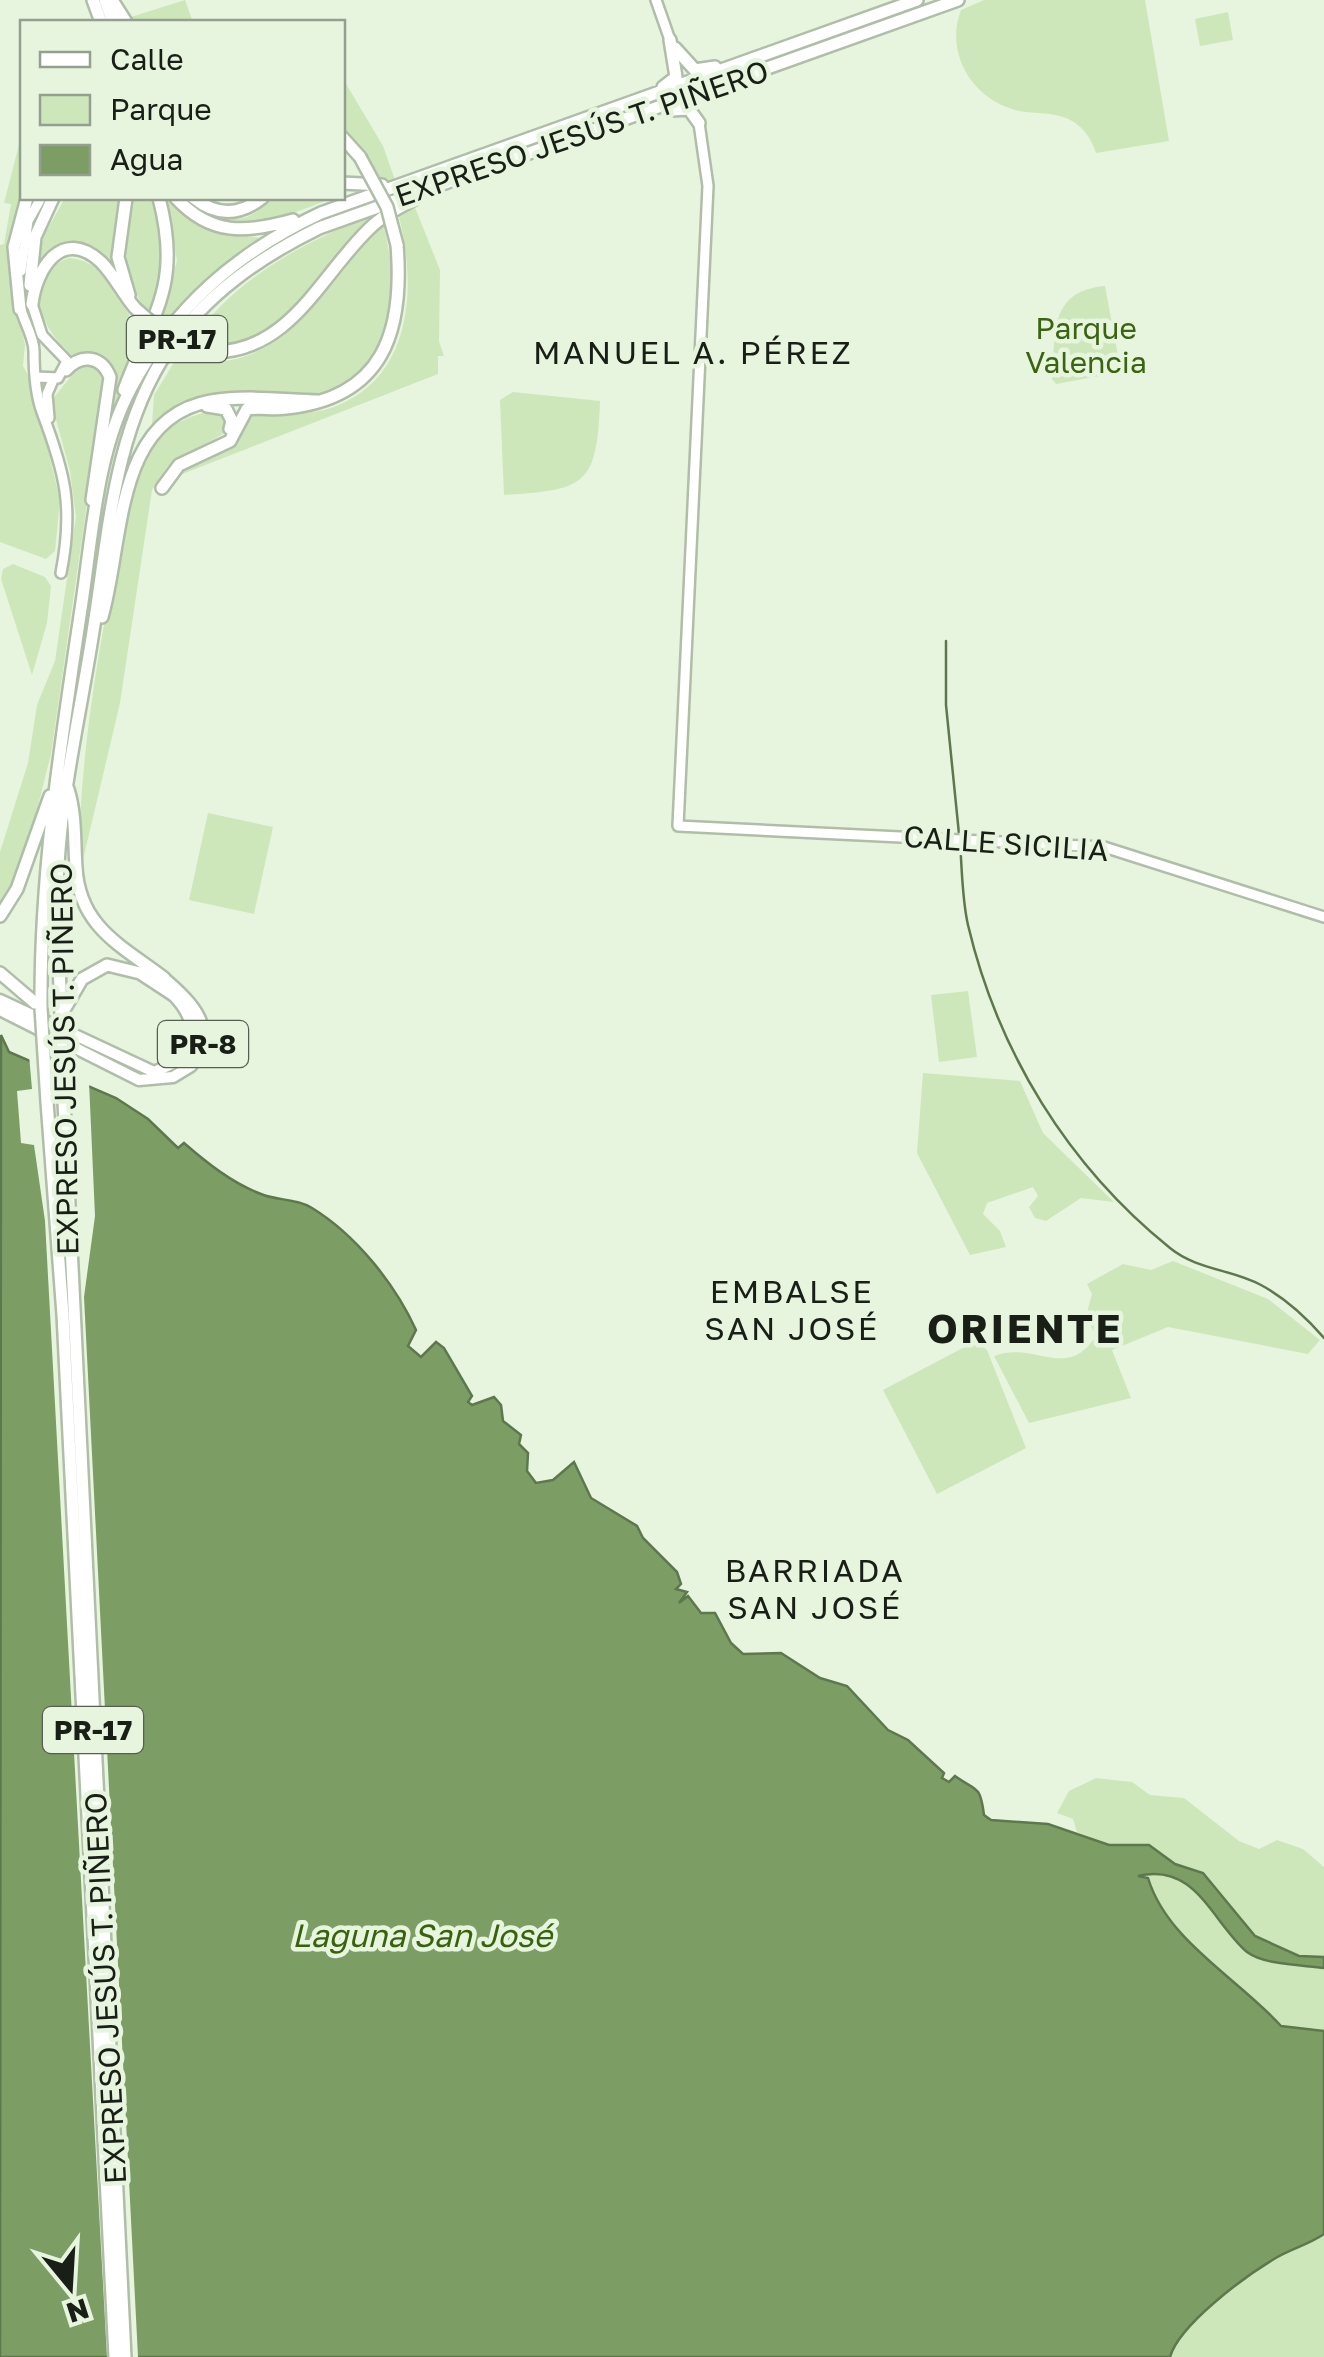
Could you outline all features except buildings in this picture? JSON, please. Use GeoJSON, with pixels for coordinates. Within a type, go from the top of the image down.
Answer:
{"type":"FeatureCollection","features":[{"type":"Feature","properties":{"kind":"highway"},"geometry":{"type":"LineString","coordinates":[[93,0],[111,20]]}},
{"type":"Feature","properties":{"kind":"highway","name":"EXPRESO JESÚS T. PIÑERO"},"geometry":{"type":"LineString","coordinates":[[742,71],[917,0]]}},
{"type":"Feature","properties":{"kind":"highway","name":"EXPRESO JESÚS T. PIÑERO"},"geometry":{"type":"LineString","coordinates":[[115,2357],[63,1315],[41,1008],[45,872],[88,664],[114,493],[130,426],[152,378],[194,316],[237,276],[292,242],[631,111],[958,0]]}},
{"type":"Feature","properties":{"kind":"highway"},"geometry":{"type":"LineString","coordinates":[[670,40],[695,70],[742,71]]}},
{"type":"Feature","properties":{"kind":"highway"},"geometry":{"type":"LineString","coordinates":[[631,111],[676,80],[670,40]]}},
{"type":"Feature","properties":{"kind":"highway"},"geometry":{"type":"LineString","coordinates":[[699,123],[702,100],[742,71]]}},
{"type":"Feature","properties":{"kind":"highway"},"geometry":{"type":"LineString","coordinates":[[631,111],[685,107],[699,123]]}},
{"type":"Feature","properties":{"kind":"highway","name":"EXPRESO JESÚS T. PIÑERO"},"geometry":{"type":"LineString","coordinates":[[125,2357],[57,886],[61,784],[90,544],[112,438],[129,392],[174,320],[252,251],[321,213],[631,111]]}},
{"type":"Feature","properties":{"kind":"highway"},"geometry":{"type":"LineString","coordinates":[[130,486],[147,446],[162,427],[194,409],[213,405],[226,409],[232,421],[225,438],[176,461],[159,488],[179,465],[230,441],[247,409],[318,401],[344,392],[366,376],[390,340],[399,293],[397,245],[386,207],[360,157],[345,141]]}},
{"type":"Feature","properties":{"kind":"highway"},"geometry":{"type":"LineString","coordinates":[[26,306],[42,266],[56,255],[74,251],[98,260],[135,308],[169,338],[213,352],[236,350],[274,334],[295,317],[382,217],[468,174]]}},
{"type":"Feature","properties":{"kind":"highway"},"geometry":{"type":"LineString","coordinates":[[345,184],[401,185]]}},
{"type":"Feature","properties":{"kind":"highway"},"geometry":{"type":"LineString","coordinates":[[26,200],[14,247],[26,306]]}},
{"type":"Feature","properties":{"kind":"highway"},"geometry":{"type":"LineString","coordinates":[[26,306],[32,250],[53,200]]}},
{"type":"Feature","properties":{"kind":"highway"},"geometry":{"type":"LineString","coordinates":[[126,200],[118,257],[135,308]]}},
{"type":"Feature","properties":{"kind":"highway"},"geometry":{"type":"LineString","coordinates":[[112,438],[120,399],[165,292],[169,250],[159,200]]}},
{"type":"Feature","properties":{"kind":"highway"},"geometry":{"type":"LineString","coordinates":[[178,200],[199,219],[230,230],[261,229],[321,213]]}},
{"type":"Feature","properties":{"kind":"highway"},"geometry":{"type":"LineString","coordinates":[[197,200],[207,208],[231,212],[258,200]]}},
{"type":"Feature","properties":{"kind":"highway"},"geometry":{"type":"LineString","coordinates":[[66,370],[80,360],[92,359],[103,365],[110,376],[94,470],[90,544]]}},
{"type":"Feature","properties":{"kind":"highway"},"geometry":{"type":"LineString","coordinates":[[88,664],[108,594],[130,486],[146,438],[184,408],[215,400],[318,401]]}},
{"type":"Feature","properties":{"kind":"highway"},"geometry":{"type":"LineString","coordinates":[[0,916],[17,889],[61,784]]}},
{"type":"Feature","properties":{"kind":"highway"},"geometry":{"type":"LineString","coordinates":[[61,784],[74,808],[77,882],[86,912],[98,929],[164,978]]}},
{"type":"Feature","properties":{"kind":"highway"},"geometry":{"type":"LineString","coordinates":[[61,1016],[82,979],[106,965],[140,973],[172,994]]}},
{"type":"Feature","properties":{"kind":"highway"},"geometry":{"type":"LineString","coordinates":[[4,975],[41,1008]]}},
{"type":"Feature","properties":{"kind":"main road","name":"PR-8"},"geometry":{"type":"LineString","coordinates":[[0,1010],[139,1080],[158,1081],[191,1066],[204,1032],[198,1011],[164,978]]}},
{"type":"Feature","properties":{"kind":"main road","name":"PR-8"},"geometry":{"type":"LineString","coordinates":[[0,1000],[154,1072],[182,1059],[192,1036],[187,1009],[172,994]]}},
{"type":"Feature","properties":{"kind":"street"},"geometry":{"type":"LineString","coordinates":[[656,0],[670,40]]}},
{"type":"Feature","properties":{"kind":"street","name":"CALLE SICILIA"},"geometry":{"type":"LineString","coordinates":[[699,123],[708,186],[678,826],[1104,847],[1324,916]]}},
{"type":"Feature","properties":{"kind":"street"},"geometry":{"type":"LineString","coordinates":[[41,200],[25,236],[26,306],[34,352],[31,362],[42,410],[50,426]]}},
{"type":"Feature","properties":{"kind":"street"},"geometry":{"type":"LineString","coordinates":[[26,306],[51,345],[64,353],[66,370],[53,380],[46,400],[68,490],[68,538],[62,573]]}},
{"type":"Feature","properties":{"kind":"street"},"geometry":{"type":"LineString","coordinates":[[34,352],[51,345]]}},
{"type":"Feature","properties":{"kind":"street"},"geometry":{"type":"LineString","coordinates":[[37,376],[53,380]]}},
{"type":"Feature","properties":{"kind":"green space"},"geometry":{"type":"Polygon","coordinates":[[[185,0],[192,20],[134,20],[131,17],[185,0]]]}},
{"type":"Feature","properties":{"kind":"green space"},"geometry":{"type":"Polygon","coordinates":[[[984,0],[1145,0],[1169,141],[1096,153],[1085,132],[1071,121],[1053,114],[1012,109],[984,94],[965,70],[956,41],[961,10],[984,0]]]}},
{"type":"Feature","properties":{"kind":"green space"},"geometry":{"type":"Polygon","coordinates":[[[1228,12],[1233,40],[1200,46],[1195,19],[1228,12]]]}},
{"type":"Feature","properties":{"kind":"green space"},"geometry":{"type":"Polygon","coordinates":[[[345,82],[383,146],[395,180],[384,184],[365,153],[345,134],[345,82]]]}},
{"type":"Feature","properties":{"kind":"green space"},"geometry":{"type":"Polygon","coordinates":[[[20,141],[20,200],[23,200],[15,222],[10,276],[25,345],[23,366],[32,382],[60,500],[55,551],[46,559],[0,542],[0,245],[4,244],[11,204],[4,203],[20,141]]]}},
{"type":"Feature","properties":{"kind":"green space"},"geometry":{"type":"Polygon","coordinates":[[[64,200],[122,200],[114,241],[115,271],[76,250],[36,267],[44,235],[64,200]]]}},
{"type":"Feature","properties":{"kind":"green space"},"geometry":{"type":"Polygon","coordinates":[[[132,200],[154,200],[166,256],[153,319],[129,276],[127,231],[132,200]]]}},
{"type":"Feature","properties":{"kind":"green space"},"geometry":{"type":"Polygon","coordinates":[[[166,200],[212,230],[260,238],[214,272],[162,327],[158,323],[177,261],[166,200]]]}},
{"type":"Feature","properties":{"kind":"green space"},"geometry":{"type":"Polygon","coordinates":[[[184,200],[193,200],[233,219],[244,218],[269,200],[328,200],[256,224],[238,224],[202,212],[184,200]]]}},
{"type":"Feature","properties":{"kind":"green space"},"geometry":{"type":"Polygon","coordinates":[[[414,205],[440,270],[439,341],[444,356],[438,356],[438,374],[177,476],[163,494],[176,473],[218,453],[249,414],[303,413],[334,407],[360,393],[380,374],[394,351],[407,298],[404,240],[398,213],[414,205]]]}},
{"type":"Feature","properties":{"kind":"green space"},"geometry":{"type":"Polygon","coordinates":[[[379,212],[280,325],[234,344],[191,342],[229,298],[275,263],[379,212]]]}},
{"type":"Feature","properties":{"kind":"green space"},"geometry":{"type":"Polygon","coordinates":[[[383,223],[391,269],[390,314],[381,343],[361,373],[337,389],[308,395],[212,398],[180,407],[152,425],[154,395],[178,356],[213,362],[244,357],[271,343],[319,300],[383,223]]]}},
{"type":"Feature","properties":{"kind":"green space"},"geometry":{"type":"Polygon","coordinates":[[[69,258],[84,261],[105,277],[144,334],[111,415],[106,363],[72,358],[41,312],[40,286],[45,275],[69,258]]]}},
{"type":"Feature","properties":{"kind":"green space","name":"Parque Valencia"},"geometry":{"type":"Polygon","coordinates":[[[1105,286],[1121,372],[1056,384],[1052,379],[1055,331],[1064,306],[1073,296],[1105,286]]]}},
{"type":"Feature","properties":{"kind":"green space"},"geometry":{"type":"Polygon","coordinates":[[[81,364],[98,368],[104,385],[51,754],[22,869],[0,913],[0,852],[28,763],[37,705],[55,661],[76,517],[70,471],[51,401],[81,364]]]}},
{"type":"Feature","properties":{"kind":"green space"},"geometry":{"type":"Polygon","coordinates":[[[513,392],[600,401],[595,450],[582,478],[553,490],[504,495],[500,400],[513,392]]]}},
{"type":"Feature","properties":{"kind":"green space"},"geometry":{"type":"Polygon","coordinates":[[[219,409],[229,418],[226,432],[167,467],[152,490],[120,703],[82,864],[80,829],[90,717],[125,525],[154,445],[175,425],[219,409]]]}},
{"type":"Feature","properties":{"kind":"green space"},"geometry":{"type":"Polygon","coordinates":[[[13,564],[45,577],[51,586],[47,623],[32,675],[1,579],[3,569],[13,564]]]}},
{"type":"Feature","properties":{"kind":"green space"},"geometry":{"type":"Polygon","coordinates":[[[208,813],[273,827],[254,914],[189,900],[208,813]]]}},
{"type":"Feature","properties":{"kind":"green space"},"geometry":{"type":"Polygon","coordinates":[[[968,991],[977,1057],[939,1062],[931,995],[968,991]]]}},
{"type":"Feature","properties":{"kind":"green space"},"geometry":{"type":"Polygon","coordinates":[[[923,1073],[1020,1081],[1043,1133],[1114,1202],[1081,1198],[1046,1221],[1035,1218],[1029,1207],[1038,1196],[1033,1187],[987,1203],[983,1214],[1000,1231],[1006,1247],[970,1255],[917,1153],[923,1073]]]}},
{"type":"Feature","properties":{"kind":"green space"},"geometry":{"type":"Polygon","coordinates":[[[1173,1261],[1268,1299],[1320,1340],[1308,1354],[1168,1327],[1112,1350],[1131,1398],[1029,1423],[994,1356],[1009,1352],[1073,1356],[1096,1336],[1086,1316],[1092,1294],[1087,1284],[1123,1264],[1151,1270],[1173,1261]]]}},
{"type":"Feature","properties":{"kind":"green space"},"geometry":{"type":"Polygon","coordinates":[[[976,1341],[987,1350],[1026,1448],[937,1494],[883,1390],[976,1341]]]}},
{"type":"Feature","properties":{"kind":"green space"},"geometry":{"type":"Polygon","coordinates":[[[1096,1778],[1132,1782],[1150,1795],[1184,1798],[1239,1841],[1259,1849],[1277,1840],[1303,1849],[1324,1867],[1324,2031],[1282,2027],[1187,1940],[1157,1901],[1148,1878],[1134,1877],[1109,1845],[1077,1832],[1073,1819],[1057,1813],[1069,1791],[1096,1778]]]}},
{"type":"Feature","properties":{"kind":"green space"},"geometry":{"type":"Polygon","coordinates":[[[1324,2234],[1324,2357],[1170,2357],[1199,2316],[1230,2289],[1274,2259],[1324,2234]]]}},
{"type":"Feature","properties":{"kind":"water","name":"Laguna San José"},"geometry":{"type":"Polygon","coordinates":[[[1,1035],[9,1052],[116,1098],[148,1119],[178,1148],[184,1143],[240,1184],[267,1196],[306,1205],[344,1232],[373,1262],[407,1313],[416,1330],[408,1346],[421,1357],[436,1342],[444,1348],[472,1396],[468,1402],[472,1405],[494,1397],[501,1405],[503,1421],[521,1435],[519,1444],[528,1453],[527,1471],[536,1483],[553,1480],[574,1462],[591,1498],[637,1526],[643,1538],[677,1572],[681,1584],[676,1589],[687,1592],[679,1603],[688,1596],[701,1613],[715,1613],[731,1643],[743,1654],[781,1653],[820,1678],[847,1686],[888,1730],[908,1740],[944,1773],[942,1778],[949,1782],[955,1776],[976,1790],[984,1815],[991,1820],[1048,1824],[1109,1845],[1149,1845],[1175,1864],[1203,1873],[1255,1936],[1299,1956],[1324,1957],[1324,1968],[1254,1956],[1235,1940],[1189,1886],[1158,1874],[1138,1876],[1148,1878],[1157,1901],[1187,1940],[1281,2026],[1324,2031],[1324,2234],[1274,2259],[1230,2289],[1186,2331],[1170,2357],[0,2357],[1,1035]]]}},
{"type":"Feature","properties":{"kind":"pier"},"geometry":{"type":"Polygon","coordinates":[[[29,1055],[89,1082],[95,1216],[84,1297],[138,2357],[107,2357],[45,1221],[34,1145],[21,1143],[17,1091],[32,1089],[29,1055]]]}},
{"type":"Feature","properties":{"kind":"waterway"},"geometry":{"type":"LineString","coordinates":[[946,641],[946,705],[959,834]]}},
{"type":"Feature","properties":{"kind":"waterway"},"geometry":{"type":"LineString","coordinates":[[960,842],[966,915],[981,972],[1018,1061],[1069,1143],[1133,1216],[1170,1248],[1191,1261],[1270,1290],[1295,1308],[1324,1338]]}},
{"type":"Feature","properties":{"kind":"district","name":"MANUEL A. PÉREZ"},"geometry":{"type":"Point","coordinates":[693,353]}},
{"type":"Feature","properties":{"kind":"district","name":"EMBALSE SAN JOSÉ"},"geometry":{"type":"Point","coordinates":[792,1310]}},
{"type":"Feature","properties":{"kind":"district","name":"ORIENTE"},"geometry":{"type":"Point","coordinates":[1025,1329]}},
{"type":"Feature","properties":{"kind":"district","name":"BARRIADA SAN JOSÉ"},"geometry":{"type":"Point","coordinates":[815,1590]}}]}
